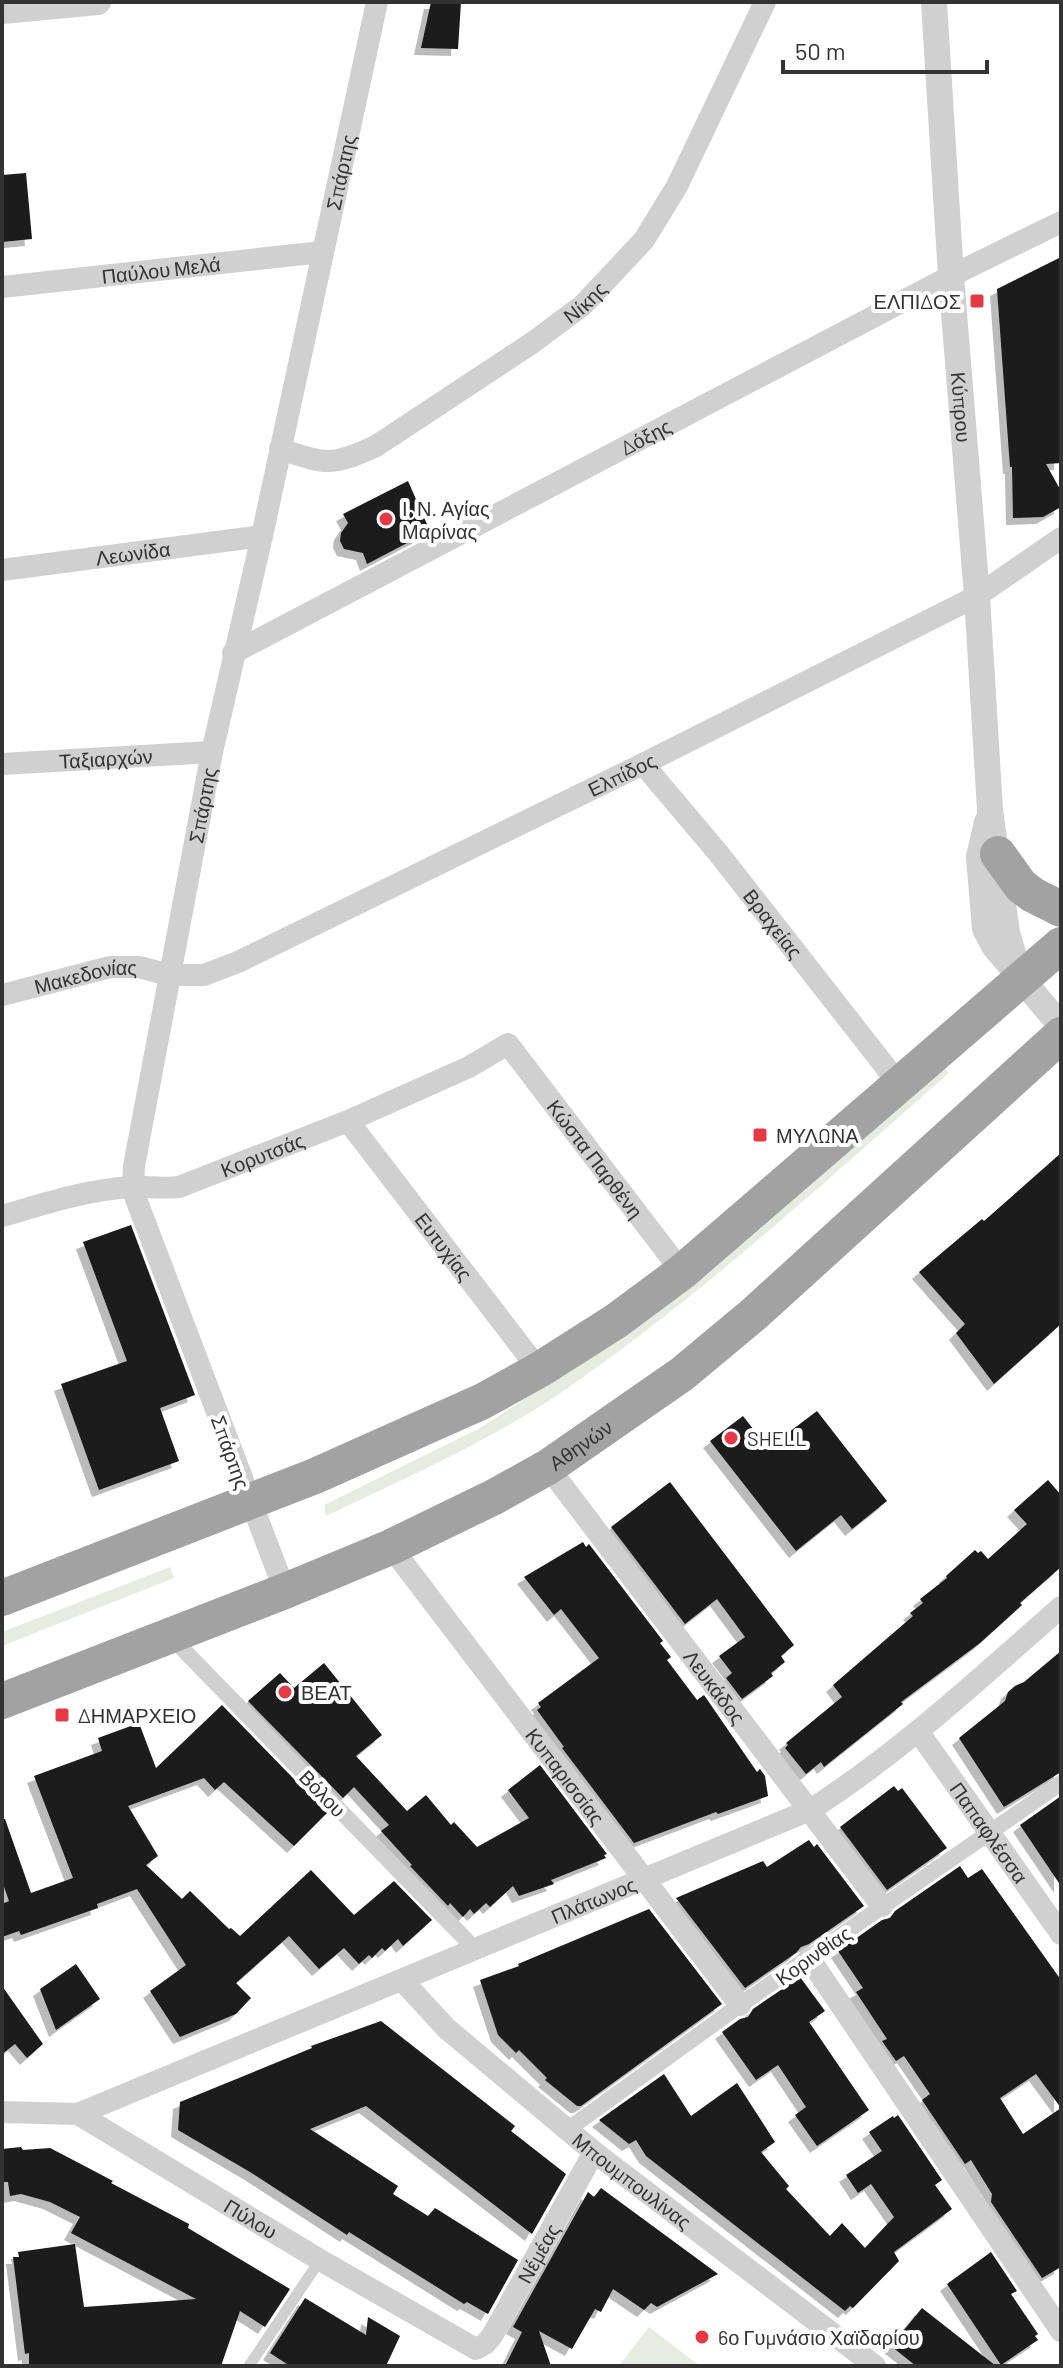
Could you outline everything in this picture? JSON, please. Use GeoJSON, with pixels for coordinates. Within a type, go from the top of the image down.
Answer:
{"type":"FeatureCollection","features":[{"type":"Feature","properties":{"kind":"highway"},"geometry":{"type":"LineString","coordinates":[[998,854],[1021,886],[1061,909]]}},
{"type":"Feature","properties":{"kind":"highway"},"geometry":{"type":"LineString","coordinates":[[2,1598],[391,1444],[483,1401],[539,1370],[616,1321],[682,1272],[1061,945]]}},
{"type":"Feature","properties":{"kind":"highway","name":"Αθηνών"},"geometry":{"type":"LineString","coordinates":[[2,1701],[391,1547],[548,1467],[682,1374],[754,1314],[1061,1035]]}},
{"type":"Feature","properties":{"kind":"street"},"geometry":{"type":"LineString","coordinates":[[2,11],[98,2]]}},
{"type":"Feature","properties":{"kind":"street","name":"Σπάρτης"},"geometry":{"type":"LineString","coordinates":[[285,1591],[248,1501],[133,1187],[134,1166],[212,752],[262,536],[377,2]]}},
{"type":"Feature","properties":{"kind":"street","name":"Νίκης"},"geometry":{"type":"LineString","coordinates":[[280,449],[323,463],[350,458],[376,446],[532,343],[583,305],[644,240],[677,186],[765,2]]}},
{"type":"Feature","properties":{"kind":"street","name":"Κύπρου"},"geometry":{"type":"LineString","coordinates":[[934,2],[990,810],[1007,933],[1021,980]]}},
{"type":"Feature","properties":{"kind":"street","name":"Δόξης"},"geometry":{"type":"LineString","coordinates":[[233,653],[951,276],[1061,222]]}},
{"type":"Feature","properties":{"kind":"street","name":"Παύλου Μελά"},"geometry":{"type":"LineString","coordinates":[[2,287],[322,252]]}},
{"type":"Feature","properties":{"kind":"street","name":"Λεωνίδα"},"geometry":{"type":"LineString","coordinates":[[2,570],[262,536]]}},
{"type":"Feature","properties":{"kind":"street","name":"Ελπίδος"},"geometry":{"type":"LineString","coordinates":[[169,975],[204,975],[238,962],[643,764],[977,596],[1061,538]]}},
{"type":"Feature","properties":{"kind":"street","name":"Ταξιαρχών"},"geometry":{"type":"LineString","coordinates":[[2,764],[212,752]]}},
{"type":"Feature","properties":{"kind":"street","name":"Βραχείας"},"geometry":{"type":"LineString","coordinates":[[643,764],[719,854],[899,1084]]}},
{"type":"Feature","properties":{"kind":"street","name":"Κύπρου"},"geometry":{"type":"LineString","coordinates":[[990,810],[979,857],[985,929],[994,946],[1021,980]]}},
{"type":"Feature","properties":{"kind":"street","name":"Μακεδονίας"},"geometry":{"type":"LineString","coordinates":[[2,995],[110,967],[139,967],[169,975]]}},
{"type":"Feature","properties":{"kind":"street"},"geometry":{"type":"LineString","coordinates":[[1021,980],[1061,1026]]}},
{"type":"Feature","properties":{"kind":"street","name":"Κορυτσάς"},"geometry":{"type":"LineString","coordinates":[[2,1216],[91,1192],[133,1187],[156,1190],[179,1187],[348,1121],[469,1067],[508,1044]]}},
{"type":"Feature","properties":{"kind":"street","name":"Κώστα Παρθένη"},"geometry":{"type":"LineString","coordinates":[[508,1044],[682,1272]]}},
{"type":"Feature","properties":{"kind":"street","name":"Ευτυχίας"},"geometry":{"type":"LineString","coordinates":[[348,1121],[539,1370]]}},
{"type":"Feature","properties":{"kind":"street","name":"Λευκάδος"},"geometry":{"type":"LineString","coordinates":[[548,1467],[882,1906]]}},
{"type":"Feature","properties":{"kind":"street","name":"Κυπαρισσίας"},"geometry":{"type":"LineString","coordinates":[[391,1547],[740,2005]]}},
{"type":"Feature","properties":{"kind":"street","name":"Πλάτωνος"},"geometry":{"type":"LineString","coordinates":[[78,2114],[810,1810],[843,1789],[918,1731],[1061,1607]]}},
{"type":"Feature","properties":{"kind":"street","name":"Βόλου"},"geometry":{"type":"LineString","coordinates":[[169,1636],[476,1950]]}},
{"type":"Feature","properties":{"kind":"street","name":"Παπαφλέσσα"},"geometry":{"type":"LineString","coordinates":[[918,1731],[1061,1934]]}},
{"type":"Feature","properties":{"kind":"street","name":"Κορινθίας"},"geometry":{"type":"LineString","coordinates":[[567,2130],[740,2005],[1061,1783]]}},
{"type":"Feature","properties":{"kind":"street"},"geometry":{"type":"LineString","coordinates":[[809,1958],[1061,2331]]}},
{"type":"Feature","properties":{"kind":"street","name":"Μπουμπουλίνας"},"geometry":{"type":"LineString","coordinates":[[402,1980],[446,2028],[567,2130],[875,2366]]}},
{"type":"Feature","properties":{"kind":"street"},"geometry":{"type":"LineString","coordinates":[[2,2100],[12,2112],[78,2114]]}},
{"type":"Feature","properties":{"kind":"street","name":"Πύλου"},"geometry":{"type":"LineString","coordinates":[[78,2114],[320,2260],[476,2349]]}},
{"type":"Feature","properties":{"kind":"street","name":"Νέμέας"},"geometry":{"type":"LineString","coordinates":[[476,2349],[492,2336],[594,2152]]}},
{"type":"Feature","properties":{"kind":"lane"},"geometry":{"type":"LineString","coordinates":[[249,2366],[320,2260]]}},
{"type":"Feature","properties":{"kind":"shaded area"},"geometry":{"type":"Polygon","coordinates":[[[941,1064],[949,1073],[760,1238],[613,1356],[505,1427],[326,1516],[324,1505],[480,1428],[553,1381],[941,1064]]]}},
{"type":"Feature","properties":{"kind":"shaded area"},"geometry":{"type":"Polygon","coordinates":[[[170,1567],[174,1578],[2,1646],[2,1632],[170,1567]]]}},
{"type":"Feature","properties":{"kind":"shaded area"},"geometry":{"type":"Polygon","coordinates":[[[649,2327],[700,2366],[619,2366],[649,2327]]]}},
{"type":"Feature","properties":{"kind":"building"},"geometry":{"type":"Polygon","coordinates":[[[431,2],[461,2],[458,49],[421,48],[431,2]]]}},
{"type":"Feature","properties":{"kind":"building"},"geometry":{"type":"Polygon","coordinates":[[[26,173],[32,239],[2,242],[2,175],[26,173]]]}},
{"type":"Feature","properties":{"kind":"building"},"geometry":{"type":"Polygon","coordinates":[[[1061,257],[1061,463],[1046,464],[1061,491],[1061,507],[1043,517],[1013,518],[1012,467],[997,289],[1061,257]]]}},
{"type":"Feature","properties":{"kind":"building","name":"Ι. Ν. Αγίας Μαρίνας"},"geometry":{"type":"Polygon","coordinates":[[[408,481],[430,531],[367,564],[363,553],[344,549],[340,541],[341,533],[348,523],[343,514],[408,481]]]}},
{"type":"Feature","properties":{"kind":"building"},"geometry":{"type":"Polygon","coordinates":[[[1061,1153],[1061,1324],[994,1384],[956,1333],[965,1324],[919,1272],[982,1219],[984,1221],[1061,1153]]]}},
{"type":"Feature","properties":{"kind":"building"},"geometry":{"type":"Polygon","coordinates":[[[131,1225],[195,1395],[160,1408],[179,1461],[99,1490],[61,1384],[127,1361],[83,1242],[131,1225]]]}},
{"type":"Feature","properties":{"kind":"building"},"geometry":{"type":"Polygon","coordinates":[[[817,1411],[887,1501],[852,1529],[841,1515],[796,1551],[710,1441],[743,1416],[768,1448],[817,1411]]]}},
{"type":"Feature","properties":{"kind":"building"},"geometry":{"type":"Polygon","coordinates":[[[1048,1480],[1061,1495],[1061,1567],[980,1643],[901,1702],[903,1704],[824,1767],[821,1762],[806,1774],[785,1748],[786,1743],[842,1697],[833,1685],[913,1616],[910,1613],[923,1603],[920,1599],[975,1550],[978,1553],[981,1551],[988,1559],[1027,1524],[1014,1510],[1048,1480]]]}},
{"type":"Feature","properties":{"kind":"building"},"geometry":{"type":"Polygon","coordinates":[[[670,1482],[794,1645],[781,1656],[785,1662],[771,1673],[773,1676],[742,1699],[726,1678],[732,1673],[719,1656],[745,1637],[717,1599],[685,1624],[611,1527],[670,1482]]]}},
{"type":"Feature","properties":{"kind":"building"},"geometry":{"type":"Polygon","coordinates":[[[583,1542],[586,1547],[589,1544],[663,1641],[660,1643],[671,1657],[667,1660],[697,1700],[704,1695],[757,1772],[760,1769],[765,1776],[768,1796],[634,1843],[562,1748],[537,1710],[541,1707],[538,1703],[599,1658],[561,1609],[554,1615],[524,1577],[583,1542]]]}},
{"type":"Feature","properties":{"kind":"building"},"geometry":{"type":"Polygon","coordinates":[[[1061,1651],[1061,1772],[1004,1807],[959,1738],[1005,1701],[1008,1692],[1015,1686],[1061,1651]]]}},
{"type":"Feature","properties":{"kind":"building"},"geometry":{"type":"Polygon","coordinates":[[[324,1663],[382,1735],[356,1756],[407,1811],[426,1795],[451,1825],[454,1822],[477,1847],[529,1818],[508,1790],[540,1765],[607,1854],[604,1855],[606,1858],[551,1880],[554,1884],[519,1896],[513,1886],[490,1907],[486,1903],[474,1914],[470,1909],[463,1917],[450,1903],[448,1906],[410,1866],[381,1831],[389,1825],[354,1787],[343,1798],[248,1701],[280,1673],[294,1688],[324,1663]]]}},
{"type":"Feature","properties":{"kind":"building"},"geometry":{"type":"Polygon","coordinates":[[[222,1705],[327,1813],[294,1846],[224,1782],[215,1790],[204,1778],[128,1806],[158,1856],[146,1865],[182,1899],[190,1891],[240,1936],[311,1870],[354,1915],[394,1881],[432,1920],[403,1946],[398,1939],[385,1951],[382,1948],[372,1958],[369,1955],[359,1964],[344,1948],[319,1969],[289,1936],[236,1983],[251,1998],[236,2014],[180,2037],[150,1991],[186,1965],[137,1889],[97,1904],[98,1908],[21,1935],[19,1931],[2,1937],[2,1904],[9,1901],[2,1881],[2,1819],[5,1819],[31,1893],[73,1878],[34,1776],[102,1751],[98,1738],[139,1723],[156,1768],[222,1705]]]}},
{"type":"Feature","properties":{"kind":"building"},"geometry":{"type":"Polygon","coordinates":[[[894,1786],[898,1791],[902,1788],[947,1848],[887,1890],[840,1827],[894,1786]]]}},
{"type":"Feature","properties":{"kind":"building"},"geometry":{"type":"Polygon","coordinates":[[[1061,1796],[1061,1886],[1020,1825],[1061,1796]]]}},
{"type":"Feature","properties":{"kind":"building"},"geometry":{"type":"Polygon","coordinates":[[[809,1840],[814,1847],[817,1844],[864,1906],[745,1988],[676,1898],[763,1861],[767,1867],[809,1840]]]}},
{"type":"Feature","properties":{"kind":"building"},"geometry":{"type":"Polygon","coordinates":[[[960,1866],[968,1878],[982,1869],[1061,1980],[1061,2108],[1061,2267],[1042,2278],[991,2202],[992,2194],[971,2160],[965,2164],[922,2100],[930,2094],[904,2056],[896,2061],[882,2041],[887,2039],[856,1992],[863,1988],[838,1951],[882,1920],[890,1918],[895,1911],[960,1866]],[[1036,2074],[1000,2098],[1023,2134],[1061,2108],[1036,2074]]]}},
{"type":"Feature","properties":{"kind":"building"},"geometry":{"type":"Polygon","coordinates":[[[649,1909],[722,2004],[577,2106],[545,2080],[547,2078],[519,2050],[516,2053],[498,2035],[480,1980],[649,1909]]]}},
{"type":"Feature","properties":{"kind":"building"},"geometry":{"type":"Polygon","coordinates":[[[76,1964],[100,1999],[56,2030],[40,1989],[76,1964]]]}},
{"type":"Feature","properties":{"kind":"building"},"geometry":{"type":"Polygon","coordinates":[[[800,1977],[825,2011],[809,2022],[869,2110],[817,2146],[795,2115],[806,2107],[778,2065],[756,2080],[722,2032],[748,2017],[753,2009],[800,1977]]]}},
{"type":"Feature","properties":{"kind":"building"},"geometry":{"type":"Polygon","coordinates":[[[2,1986],[43,2044],[27,2058],[15,2044],[2,2054],[2,1986]]]}},
{"type":"Feature","properties":{"kind":"building"},"geometry":{"type":"Polygon","coordinates":[[[381,2021],[515,2126],[511,2131],[566,2174],[532,2234],[366,2106],[310,2129],[398,2186],[393,2194],[428,2216],[435,2208],[518,2260],[488,2314],[467,2302],[464,2304],[349,2232],[347,2235],[178,2130],[180,2102],[311,2046],[381,2021]]]}},
{"type":"Feature","properties":{"kind":"building"},"geometry":{"type":"Polygon","coordinates":[[[664,2074],[691,2116],[737,2083],[775,2142],[761,2152],[789,2186],[786,2189],[830,2236],[842,2223],[865,2248],[894,2217],[871,2184],[858,2193],[846,2175],[882,2151],[869,2132],[893,2116],[898,2115],[942,2180],[935,2185],[952,2209],[894,2252],[899,2261],[853,2308],[850,2306],[845,2311],[646,2156],[636,2140],[629,2144],[599,2120],[664,2074]]]}},
{"type":"Feature","properties":{"kind":"building"},"geometry":{"type":"Polygon","coordinates":[[[21,2147],[23,2150],[50,2148],[113,2181],[111,2183],[189,2224],[188,2228],[290,2289],[265,2327],[240,2311],[221,2366],[29,2366],[13,2257],[19,2257],[18,2252],[75,2244],[84,2307],[196,2299],[71,2233],[80,2217],[50,2202],[21,2194],[10,2196],[8,2182],[4,2182],[2,2149],[21,2147]]]}},
{"type":"Feature","properties":{"kind":"building"},"geometry":{"type":"Polygon","coordinates":[[[601,2188],[718,2274],[657,2307],[651,2303],[644,2310],[613,2289],[601,2312],[595,2309],[572,2349],[539,2331],[551,2366],[505,2366],[522,2332],[513,2327],[588,2192],[594,2197],[601,2188]]]}},
{"type":"Feature","properties":{"kind":"building"},"geometry":{"type":"Polygon","coordinates":[[[991,2252],[1017,2291],[1011,2294],[1038,2334],[1035,2336],[1038,2340],[1001,2365],[947,2284],[991,2252]]]}},
{"type":"Feature","properties":{"kind":"building"},"geometry":{"type":"Polygon","coordinates":[[[305,2298],[366,2335],[368,2317],[400,2336],[386,2366],[290,2366],[270,2353],[305,2298]]]}},
{"type":"Feature","properties":{"kind":"building"},"geometry":{"type":"Polygon","coordinates":[[[922,2308],[996,2366],[916,2366],[891,2346],[922,2308]]]}},
{"type":"Feature","properties":{"kind":"place","name":"ΕΛΠΙΔΟΣ"},"geometry":{"type":"Point","coordinates":[977,301]}},
{"type":"Feature","properties":{"kind":"place","name":"Ι. Ν. Αγίας Μαρίνας"},"geometry":{"type":"Point","coordinates":[386,519]}},
{"type":"Feature","properties":{"kind":"place","name":"ΜΥΛΩΝΑ"},"geometry":{"type":"Point","coordinates":[760,1135]}},
{"type":"Feature","properties":{"kind":"place","name":"SHELL"},"geometry":{"type":"Point","coordinates":[731,1438]}},
{"type":"Feature","properties":{"kind":"place","name":"ΒΕΑΤ"},"geometry":{"type":"Point","coordinates":[285,1692]}},
{"type":"Feature","properties":{"kind":"place","name":"ΔΗΜΑΡΧΕΙΟ"},"geometry":{"type":"Point","coordinates":[62,1715]}},
{"type":"Feature","properties":{"kind":"place","name":"6ο Γυμνάσιο Χαϊδαρίου"},"geometry":{"type":"Point","coordinates":[702,2337]}}]}
